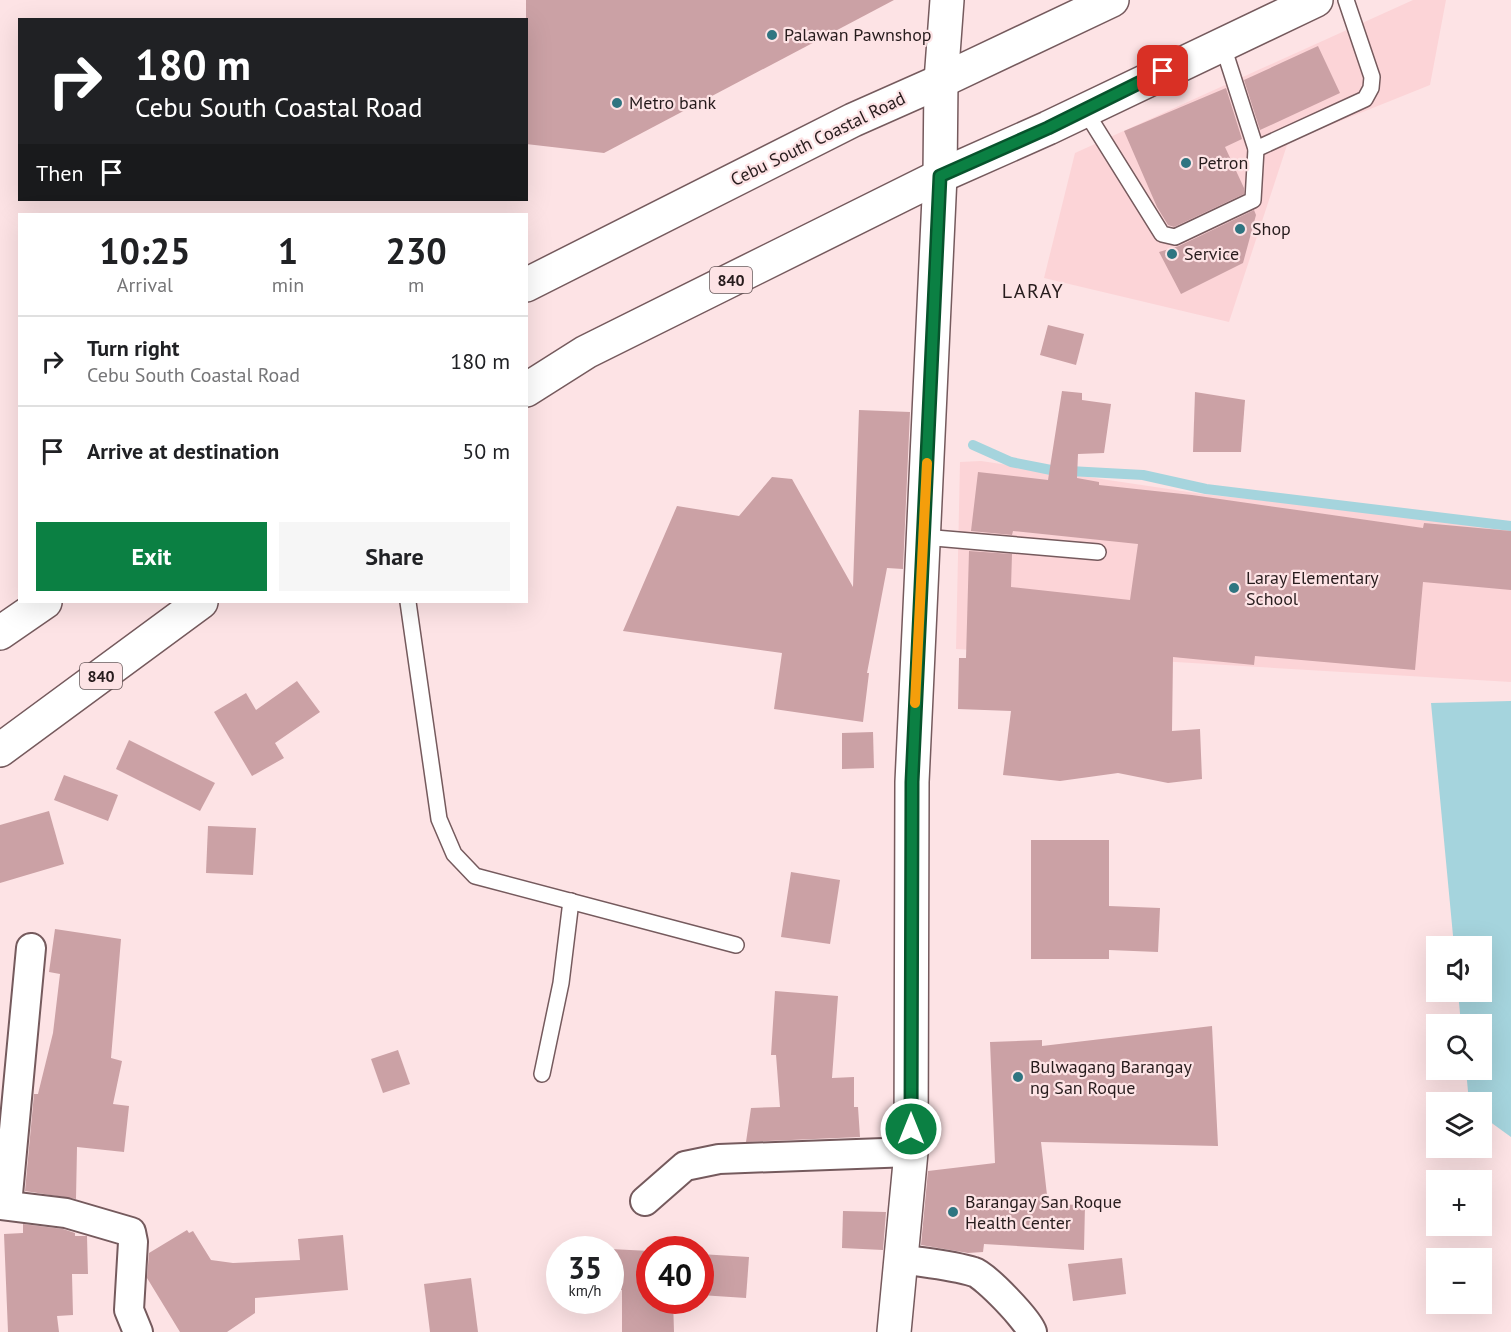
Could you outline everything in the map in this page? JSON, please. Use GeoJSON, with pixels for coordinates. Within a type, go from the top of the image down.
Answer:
{"type":"FeatureCollection","features":[{"type":"Feature","properties":{"kind":"main road"},"geometry":{"type":"LineString","coordinates":[[894,1332],[911,1152],[912,782],[940,176],[941,81],[947,0]]}},
{"type":"Feature","properties":{"kind":"main road","name":"Cebu South Coastal Road"},"geometry":{"type":"LineString","coordinates":[[528,284],[853,120],[1112,0]]}},
{"type":"Feature","properties":{"kind":"main road","name":"840"},"geometry":{"type":"LineString","coordinates":[[528,389],[586,352],[940,176],[1048,128],[1316,0]]}},
{"type":"Feature","properties":{"kind":"main road"},"geometry":{"type":"LineString","coordinates":[[0,633],[44,603]]}},
{"type":"Feature","properties":{"kind":"main road","name":"840"},"geometry":{"type":"LineString","coordinates":[[0,750],[200,603]]}},
{"type":"Feature","properties":{"kind":"street"},"geometry":{"type":"LineString","coordinates":[[31,948],[4,1205],[66,1214],[131,1232],[133,1242],[129,1310],[138,1332]]}},
{"type":"Feature","properties":{"kind":"street"},"geometry":{"type":"LineString","coordinates":[[645,1201],[685,1166],[719,1159],[911,1152]]}},
{"type":"Feature","properties":{"kind":"street"},"geometry":{"type":"LineString","coordinates":[[901,1259],[977,1273],[1013,1307],[1032,1332]]}},
{"type":"Feature","properties":{"kind":"lane"},"geometry":{"type":"LineString","coordinates":[[1256,149],[1365,99],[1372,77],[1346,0]]}},
{"type":"Feature","properties":{"kind":"lane"},"geometry":{"type":"LineString","coordinates":[[1084,109],[1162,234],[1175,237],[1253,200],[1256,149],[1222,43]]}},
{"type":"Feature","properties":{"kind":"lane"},"geometry":{"type":"LineString","coordinates":[[923,537],[1098,552]]}},
{"type":"Feature","properties":{"kind":"lane"},"geometry":{"type":"LineString","coordinates":[[408,603],[439,819],[454,854],[476,876],[736,945]]}},
{"type":"Feature","properties":{"kind":"lane"},"geometry":{"type":"LineString","coordinates":[[542,1074],[561,983],[571,901]]}},
{"type":"Feature","properties":{"kind":"shaded area"},"geometry":{"type":"Polygon","coordinates":[[[1413,0],[1446,0],[1430,85],[1288,142],[1229,322],[1044,278],[1075,153],[1413,0]]]}},
{"type":"Feature","properties":{"kind":"shaded area","name":"Laray Elementary School"},"geometry":{"type":"Polygon","coordinates":[[[981,461],[1202,494],[1511,527],[1511,682],[956,649],[960,462],[981,461]]]}},
{"type":"Feature","properties":{"kind":"water"},"geometry":{"type":"Polygon","coordinates":[[[1511,701],[1511,1137],[1492,1123],[1492,1092],[1468,1092],[1467,1080],[1492,1080],[1492,1014],[1460,1014],[1459,1002],[1492,1002],[1492,936],[1453,936],[1431,703],[1511,701]]]}},
{"type":"Feature","properties":{"kind":"building"},"geometry":{"type":"Polygon","coordinates":[[[526,0],[894,0],[604,153],[528,144],[528,18],[526,18],[526,0]]]}},
{"type":"Feature","properties":{"kind":"building"},"geometry":{"type":"Polygon","coordinates":[[[1318,46],[1340,93],[1260,130],[1244,80],[1318,46]]]}},
{"type":"Feature","properties":{"kind":"building"},"geometry":{"type":"Polygon","coordinates":[[[1226,88],[1242,139],[1225,147],[1244,188],[1244,194],[1174,227],[1168,225],[1157,207],[1124,131],[1226,88]]]}},
{"type":"Feature","properties":{"kind":"building"},"geometry":{"type":"Polygon","coordinates":[[[1254,210],[1256,215],[1243,263],[1181,294],[1159,252],[1179,246],[1254,210]]]}},
{"type":"Feature","properties":{"kind":"building"},"geometry":{"type":"Polygon","coordinates":[[[1048,325],[1084,334],[1076,365],[1040,355],[1048,325]]]}},
{"type":"Feature","properties":{"kind":"building","name":"Laray Elementary School"},"geometry":{"type":"Polygon","coordinates":[[[1062,391],[1082,393],[1082,400],[1111,404],[1104,453],[1078,454],[1077,478],[1099,482],[1099,485],[1192,495],[1423,528],[1424,523],[1511,531],[1511,590],[1423,582],[1415,670],[1255,656],[1254,665],[1173,657],[1172,731],[1200,729],[1202,779],[1168,783],[1118,773],[1060,781],[1003,775],[1011,711],[958,709],[959,658],[966,658],[969,551],[1012,554],[1011,587],[1130,600],[1138,544],[1013,531],[1012,535],[971,531],[978,472],[1048,480],[1062,391]]]}},
{"type":"Feature","properties":{"kind":"building"},"geometry":{"type":"Polygon","coordinates":[[[1195,392],[1245,400],[1241,452],[1193,452],[1195,392]]]}},
{"type":"Feature","properties":{"kind":"building"},"geometry":{"type":"Polygon","coordinates":[[[859,410],[910,412],[903,569],[887,568],[867,673],[869,673],[863,722],[774,709],[782,653],[623,631],[677,506],[739,516],[772,477],[792,479],[853,587],[859,410]]]}},
{"type":"Feature","properties":{"kind":"building"},"geometry":{"type":"Polygon","coordinates":[[[297,681],[320,712],[275,743],[284,758],[252,776],[214,712],[246,693],[256,710],[297,681]]]}},
{"type":"Feature","properties":{"kind":"building"},"geometry":{"type":"Polygon","coordinates":[[[873,732],[874,768],[842,769],[842,733],[873,732]]]}},
{"type":"Feature","properties":{"kind":"building"},"geometry":{"type":"Polygon","coordinates":[[[129,740],[215,783],[200,811],[116,769],[129,740]]]}},
{"type":"Feature","properties":{"kind":"building"},"geometry":{"type":"Polygon","coordinates":[[[64,775],[118,795],[108,821],[54,800],[64,775]]]}},
{"type":"Feature","properties":{"kind":"building"},"geometry":{"type":"Polygon","coordinates":[[[49,811],[64,864],[0,883],[0,825],[49,811]]]}},
{"type":"Feature","properties":{"kind":"building"},"geometry":{"type":"Polygon","coordinates":[[[208,826],[256,828],[253,875],[206,873],[208,826]]]}},
{"type":"Feature","properties":{"kind":"building"},"geometry":{"type":"Polygon","coordinates":[[[1031,840],[1109,840],[1109,906],[1160,908],[1158,952],[1109,950],[1109,959],[1031,959],[1031,840]]]}},
{"type":"Feature","properties":{"kind":"building"},"geometry":{"type":"Polygon","coordinates":[[[791,872],[840,880],[830,944],[781,937],[791,872]]]}},
{"type":"Feature","properties":{"kind":"building"},"geometry":{"type":"Polygon","coordinates":[[[55,929],[121,939],[111,1058],[122,1061],[113,1104],[129,1106],[124,1152],[77,1147],[76,1199],[25,1191],[34,1094],[38,1094],[53,1033],[60,974],[49,972],[55,929]]]}},
{"type":"Feature","properties":{"kind":"building"},"geometry":{"type":"Polygon","coordinates":[[[775,991],[838,996],[832,1078],[854,1077],[854,1107],[858,1107],[860,1137],[746,1142],[751,1108],[780,1107],[776,1055],[771,1055],[775,991]]]}},
{"type":"Feature","properties":{"kind":"building"},"geometry":{"type":"Polygon","coordinates":[[[1212,1026],[1218,1146],[1041,1142],[1048,1204],[1085,1205],[1084,1250],[984,1244],[983,1252],[968,1253],[921,1245],[928,1171],[995,1163],[990,1042],[1042,1040],[1042,1046],[1212,1026]]]}},
{"type":"Feature","properties":{"kind":"building"},"geometry":{"type":"Polygon","coordinates":[[[398,1050],[410,1084],[383,1093],[371,1059],[398,1050]]]}},
{"type":"Feature","properties":{"kind":"building"},"geometry":{"type":"Polygon","coordinates":[[[843,1211],[886,1212],[883,1250],[842,1248],[843,1211]]]}},
{"type":"Feature","properties":{"kind":"building"},"geometry":{"type":"Polygon","coordinates":[[[23,1224],[63,1229],[75,1233],[75,1236],[87,1236],[88,1274],[72,1274],[73,1315],[57,1316],[59,1332],[8,1332],[4,1234],[23,1233],[23,1224]]]}},
{"type":"Feature","properties":{"kind":"building"},"geometry":{"type":"Polygon","coordinates":[[[187,1230],[189,1233],[193,1231],[211,1260],[233,1263],[300,1260],[298,1239],[343,1235],[348,1290],[255,1298],[255,1313],[227,1332],[180,1332],[147,1278],[149,1253],[187,1230]]]}},
{"type":"Feature","properties":{"kind":"building"},"geometry":{"type":"Polygon","coordinates":[[[624,1250],[636,1250],[636,1314],[673,1314],[674,1332],[622,1332],[624,1250]]]}},
{"type":"Feature","properties":{"kind":"building"},"geometry":{"type":"Polygon","coordinates":[[[714,1255],[749,1257],[746,1298],[714,1296],[714,1255]]]}},
{"type":"Feature","properties":{"kind":"building"},"geometry":{"type":"Polygon","coordinates":[[[1122,1258],[1126,1294],[1073,1301],[1068,1264],[1122,1258]]]}},
{"type":"Feature","properties":{"kind":"building"},"geometry":{"type":"Polygon","coordinates":[[[471,1278],[478,1332],[430,1332],[424,1284],[471,1278]]]}},
{"type":"Feature","properties":{"kind":"waterway"},"geometry":{"type":"LineString","coordinates":[[973,445],[1011,462],[1051,470],[1143,475],[1206,489],[1511,526]]}},
{"type":"Feature","properties":{"kind":"slow traffic"},"geometry":{"type":"LineString","coordinates":[[915,703],[927,463]]}},
{"type":"Feature","properties":{"kind":"place","name":"Palawan Pawnshop"},"geometry":{"type":"Point","coordinates":[772,35]}},
{"type":"Feature","properties":{"kind":"place","name":"Metro bank"},"geometry":{"type":"Point","coordinates":[617,103]}},
{"type":"Feature","properties":{"kind":"place","name":"Petron"},"geometry":{"type":"Point","coordinates":[1186,163]}},
{"type":"Feature","properties":{"kind":"place","name":"Shop"},"geometry":{"type":"Point","coordinates":[1240,229]}},
{"type":"Feature","properties":{"kind":"place","name":"Service"},"geometry":{"type":"Point","coordinates":[1172,254]}},
{"type":"Feature","properties":{"kind":"place","name":"Laray Elementary School"},"geometry":{"type":"Point","coordinates":[1234,588]}},
{"type":"Feature","properties":{"kind":"place","name":"Bulwagang Barangay ng San Roque"},"geometry":{"type":"Point","coordinates":[1018,1077]}},
{"type":"Feature","properties":{"kind":"place","name":"Barangay San Roque Health Center"},"geometry":{"type":"Point","coordinates":[953,1212]}},
{"type":"Feature","properties":{"kind":"district","name":"LARAY"},"geometry":{"type":"Point","coordinates":[1033,291]}},
{"type":"Feature","properties":{"kind":"route"},"geometry":{"type":"LineString","coordinates":[[911,1129],[912,782],[940,176],[1048,128],[1163,71]]}}]}
